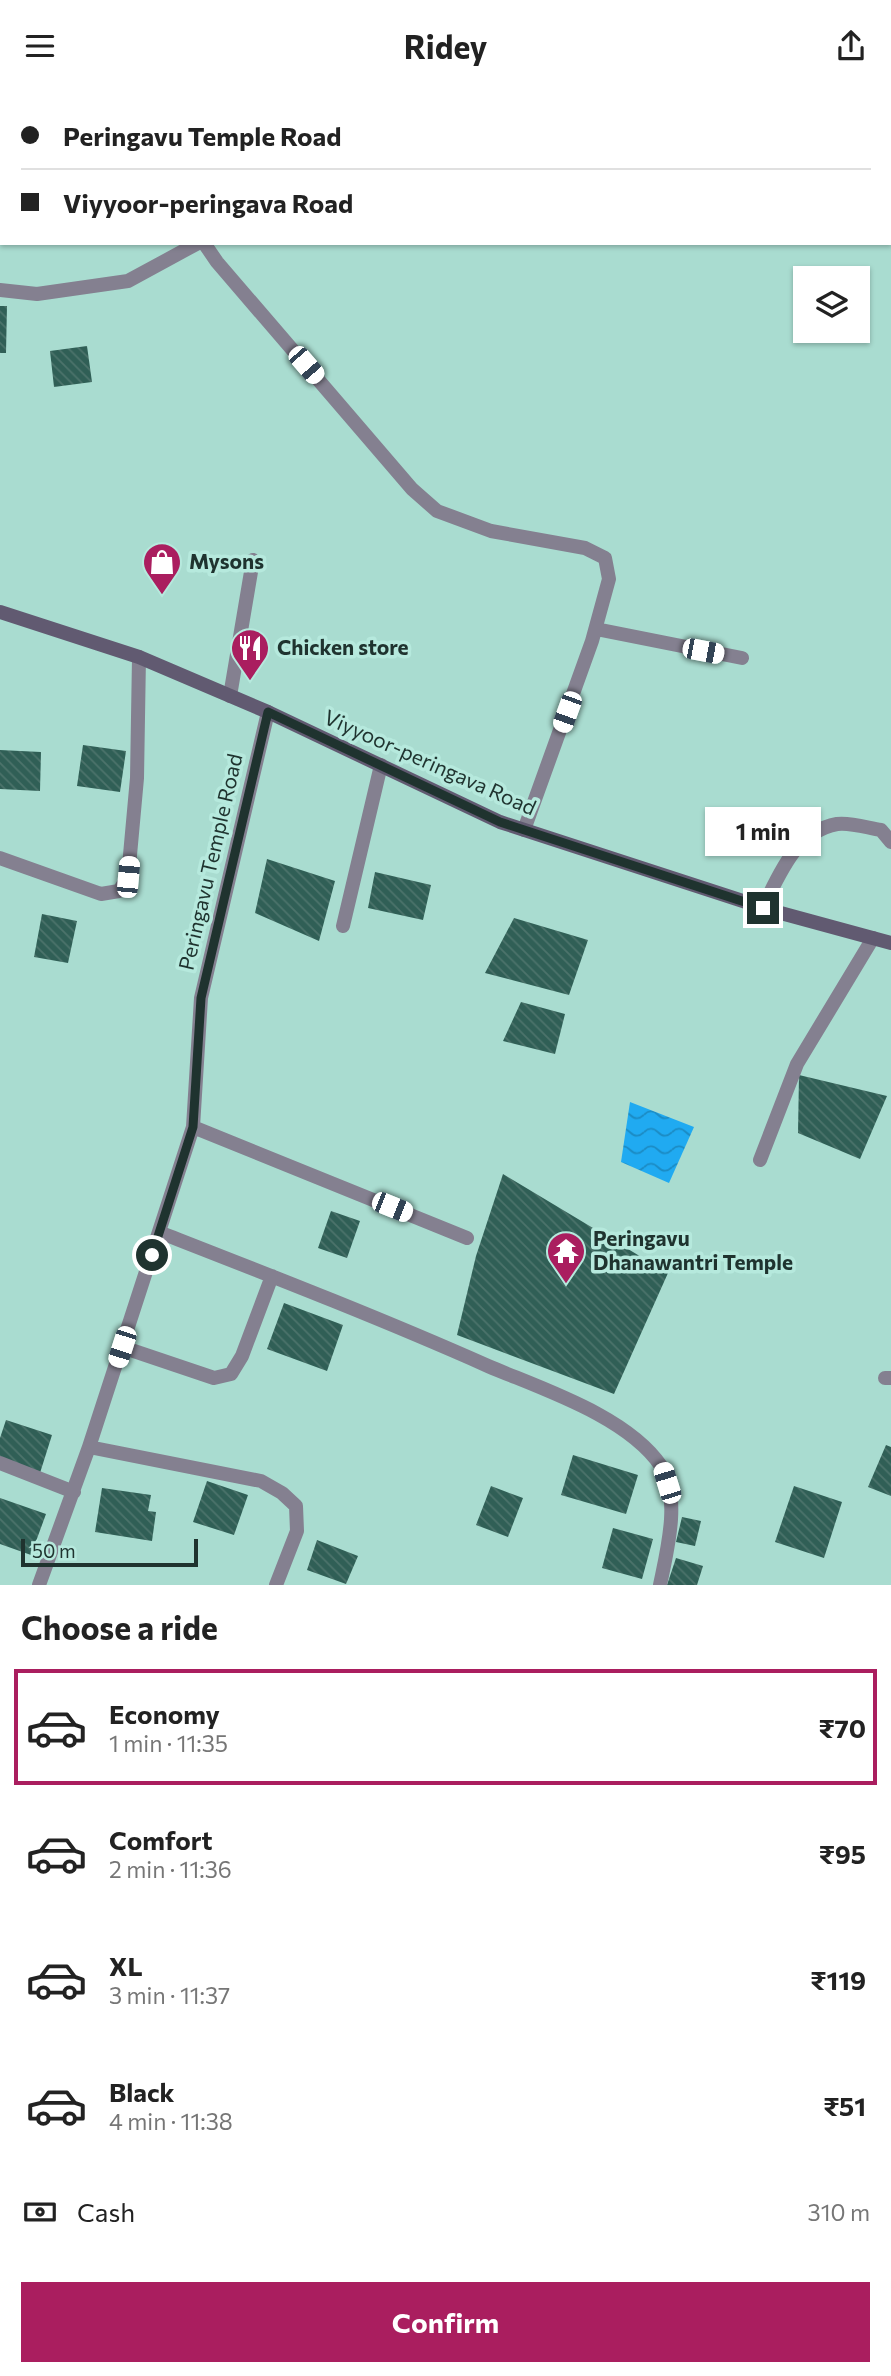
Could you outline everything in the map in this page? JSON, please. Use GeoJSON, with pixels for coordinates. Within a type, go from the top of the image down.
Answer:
{"type":"FeatureCollection","features":[{"type":"Feature","properties":{"kind":"street"},"geometry":{"type":"LineString","coordinates":[[0,290],[37,294],[128,281],[194,245]]}},
{"type":"Feature","properties":{"kind":"street"},"geometry":{"type":"LineString","coordinates":[[205,245],[217,262],[412,489],[437,510],[491,531],[585,548],[605,558],[609,579],[596,629],[524,830]]}},
{"type":"Feature","properties":{"kind":"street"},"geometry":{"type":"LineString","coordinates":[[230,696],[253,560]]}},
{"type":"Feature","properties":{"kind":"street","name":"Viyyoor-peringava Road"},"geometry":{"type":"LineString","coordinates":[[0,612],[139,657],[268,712],[500,822],[763,908],[891,943]]}},
{"type":"Feature","properties":{"kind":"street"},"geometry":{"type":"LineString","coordinates":[[596,629],[742,658]]}},
{"type":"Feature","properties":{"kind":"street"},"geometry":{"type":"LineString","coordinates":[[0,857],[101,894],[119,891],[128,877],[137,778],[139,657]]}},
{"type":"Feature","properties":{"kind":"street","name":"Peringavu Temple Road"},"geometry":{"type":"LineString","coordinates":[[39,1585],[74,1492],[193,1127],[201,998],[268,712]]}},
{"type":"Feature","properties":{"kind":"street"},"geometry":{"type":"LineString","coordinates":[[343,926],[381,765]]}},
{"type":"Feature","properties":{"kind":"street"},"geometry":{"type":"LineString","coordinates":[[763,908],[789,856],[811,834],[839,824],[881,830],[891,842]]}},
{"type":"Feature","properties":{"kind":"street"},"geometry":{"type":"LineString","coordinates":[[760,1160],[797,1064],[873,938]]}},
{"type":"Feature","properties":{"kind":"street"},"geometry":{"type":"LineString","coordinates":[[193,1127],[467,1238]]}},
{"type":"Feature","properties":{"kind":"street"},"geometry":{"type":"LineString","coordinates":[[159,1232],[401,1328],[602,1416],[643,1446],[662,1468],[671,1498],[671,1535],[660,1585]]}},
{"type":"Feature","properties":{"kind":"street"},"geometry":{"type":"LineString","coordinates":[[122,1347],[214,1378],[231,1374],[242,1356],[272,1276]]}},
{"type":"Feature","properties":{"kind":"street"},"geometry":{"type":"LineString","coordinates":[[89,1447],[261,1481],[282,1493],[296,1506],[297,1531],[276,1585]]}},
{"type":"Feature","properties":{"kind":"street"},"geometry":{"type":"LineString","coordinates":[[0,1463],[74,1492]]}},
{"type":"Feature","properties":{"kind":"water"},"geometry":{"type":"Polygon","coordinates":[[[630,1102],[694,1127],[669,1183],[621,1162],[630,1102]]]}},
{"type":"Feature","properties":{"kind":"building"},"geometry":{"type":"Polygon","coordinates":[[[0,306],[7,306],[6,353],[0,353],[0,306]]]}},
{"type":"Feature","properties":{"kind":"building"},"geometry":{"type":"Polygon","coordinates":[[[87,346],[92,382],[54,387],[50,351],[87,346]]]}},
{"type":"Feature","properties":{"kind":"building"},"geometry":{"type":"Polygon","coordinates":[[[83,745],[126,751],[120,792],[77,786],[83,745]]]}},
{"type":"Feature","properties":{"kind":"building"},"geometry":{"type":"Polygon","coordinates":[[[0,750],[41,752],[40,791],[0,789],[0,750]]]}},
{"type":"Feature","properties":{"kind":"building"},"geometry":{"type":"Polygon","coordinates":[[[267,859],[335,881],[319,941],[255,913],[267,859]]]}},
{"type":"Feature","properties":{"kind":"building"},"geometry":{"type":"Polygon","coordinates":[[[375,872],[431,885],[423,920],[368,908],[375,872]]]}},
{"type":"Feature","properties":{"kind":"building"},"geometry":{"type":"Polygon","coordinates":[[[42,914],[77,921],[68,963],[34,957],[42,914]]]}},
{"type":"Feature","properties":{"kind":"building"},"geometry":{"type":"Polygon","coordinates":[[[514,918],[588,940],[569,995],[485,973],[514,918]]]}},
{"type":"Feature","properties":{"kind":"building"},"geometry":{"type":"Polygon","coordinates":[[[521,1002],[565,1014],[555,1054],[503,1041],[521,1002]]]}},
{"type":"Feature","properties":{"kind":"building"},"geometry":{"type":"Polygon","coordinates":[[[799,1075],[887,1096],[860,1159],[798,1133],[799,1075]]]}},
{"type":"Feature","properties":{"kind":"building","name":"Peringavu Dhanawantri Temple"},"geometry":{"type":"Polygon","coordinates":[[[503,1174],[668,1273],[614,1394],[457,1335],[476,1256],[503,1174]]]}},
{"type":"Feature","properties":{"kind":"building"},"geometry":{"type":"Polygon","coordinates":[[[331,1211],[360,1221],[347,1258],[318,1248],[331,1211]]]}},
{"type":"Feature","properties":{"kind":"building"},"geometry":{"type":"Polygon","coordinates":[[[284,1303],[343,1325],[327,1371],[267,1349],[284,1303]]]}},
{"type":"Feature","properties":{"kind":"building"},"geometry":{"type":"Polygon","coordinates":[[[6,1420],[52,1435],[40,1473],[0,1460],[0,1438],[6,1420]]]}},
{"type":"Feature","properties":{"kind":"building"},"geometry":{"type":"Polygon","coordinates":[[[886,1445],[891,1447],[891,1496],[868,1487],[886,1445]]]}},
{"type":"Feature","properties":{"kind":"building"},"geometry":{"type":"Polygon","coordinates":[[[573,1455],[638,1475],[626,1514],[561,1495],[573,1455]]]}},
{"type":"Feature","properties":{"kind":"building"},"geometry":{"type":"Polygon","coordinates":[[[207,1481],[248,1495],[234,1535],[193,1522],[207,1481]]]}},
{"type":"Feature","properties":{"kind":"building"},"geometry":{"type":"Polygon","coordinates":[[[491,1486],[523,1498],[508,1537],[476,1525],[491,1486]]]}},
{"type":"Feature","properties":{"kind":"building"},"geometry":{"type":"Polygon","coordinates":[[[794,1486],[842,1502],[824,1558],[775,1542],[794,1486]]]}},
{"type":"Feature","properties":{"kind":"building"},"geometry":{"type":"Polygon","coordinates":[[[102,1488],[151,1495],[148,1511],[156,1512],[152,1541],[95,1532],[102,1488]]]}},
{"type":"Feature","properties":{"kind":"building"},"geometry":{"type":"Polygon","coordinates":[[[0,1498],[46,1514],[31,1555],[0,1544],[0,1498]]]}},
{"type":"Feature","properties":{"kind":"building"},"geometry":{"type":"Polygon","coordinates":[[[682,1517],[701,1521],[695,1546],[676,1542],[682,1517]]]}},
{"type":"Feature","properties":{"kind":"building"},"geometry":{"type":"Polygon","coordinates":[[[613,1528],[653,1539],[642,1579],[602,1568],[613,1528]]]}},
{"type":"Feature","properties":{"kind":"building"},"geometry":{"type":"Polygon","coordinates":[[[317,1540],[358,1556],[346,1584],[307,1570],[317,1540]]]}},
{"type":"Feature","properties":{"kind":"building"},"geometry":{"type":"Polygon","coordinates":[[[676,1558],[703,1566],[697,1585],[667,1585],[676,1558]]]}},
{"type":"Feature","properties":{"kind":"place","name":"Mysons"},"geometry":{"type":"Point","coordinates":[162,596]}},
{"type":"Feature","properties":{"kind":"place","name":"Chicken store"},"geometry":{"type":"Point","coordinates":[250,682]}},
{"type":"Feature","properties":{"kind":"place","name":"Peringavu Dhanawantri Temple"},"geometry":{"type":"Point","coordinates":[566,1285]}},
{"type":"Feature","properties":{"kind":"route"},"geometry":{"type":"LineString","coordinates":[[152,1255],[193,1127],[201,998],[268,712],[500,822],[763,908]]}}]}
